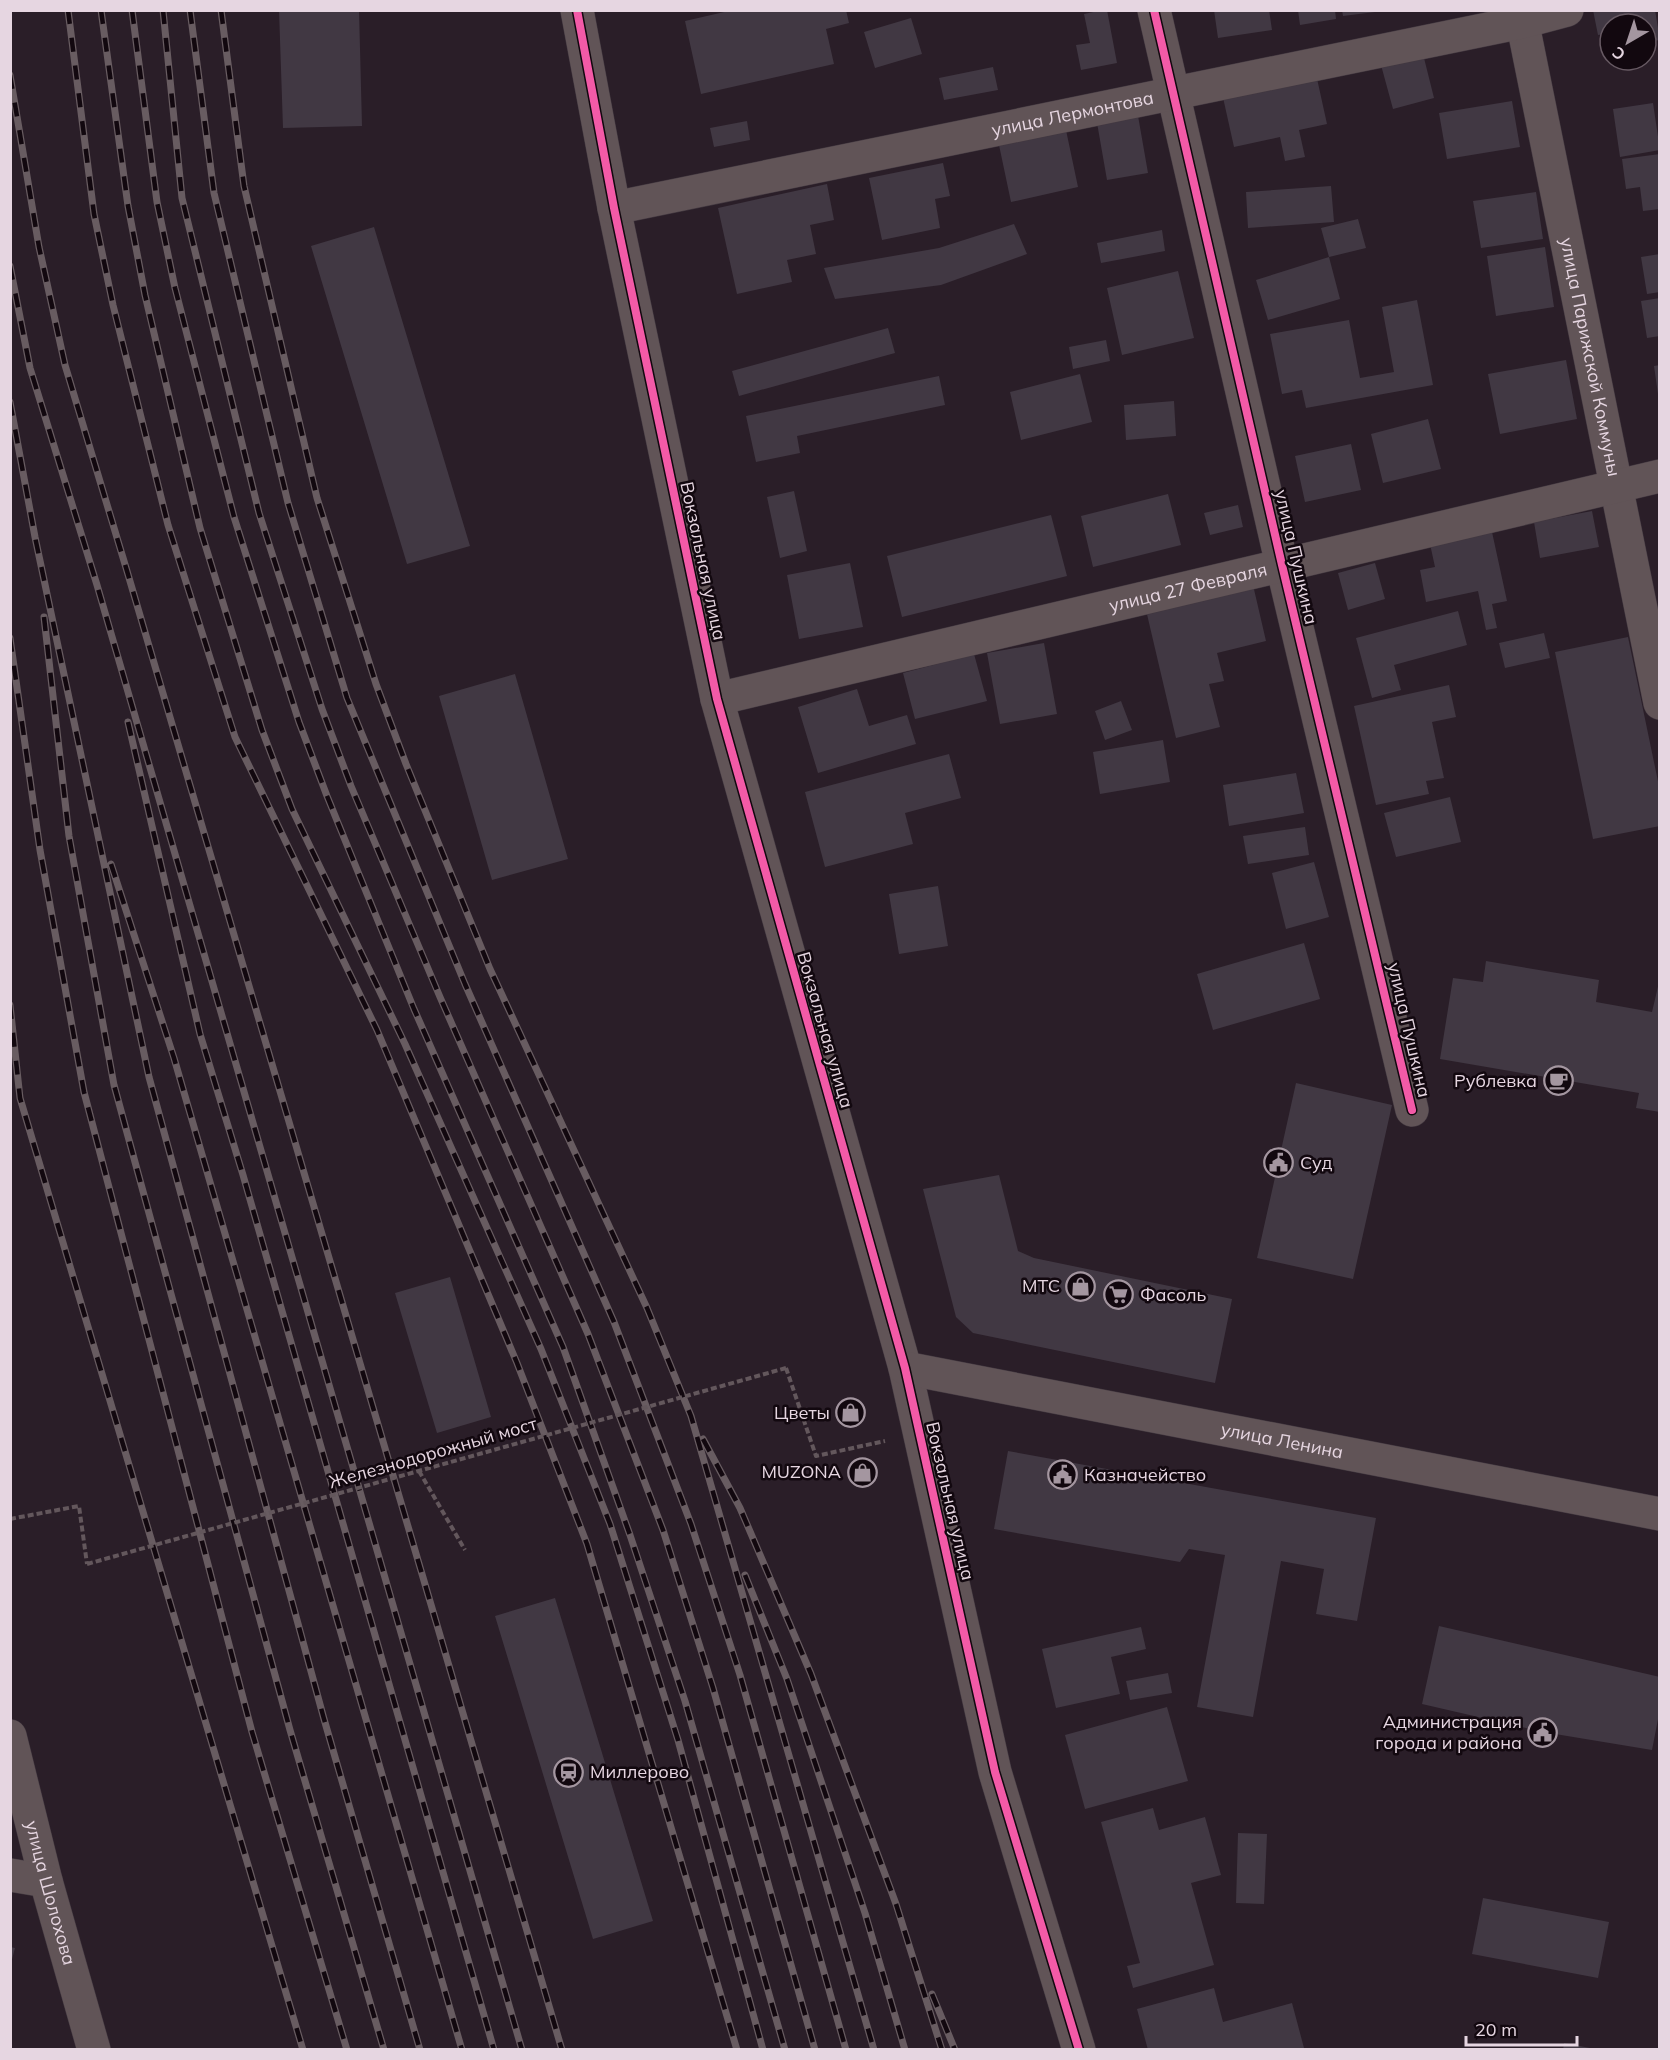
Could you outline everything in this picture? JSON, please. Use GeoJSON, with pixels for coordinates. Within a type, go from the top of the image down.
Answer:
{"type":"FeatureCollection","features":[{"type":"Feature","properties":{"kind":"street","name":"Вокзальная улица"},"geometry":{"type":"LineString","coordinates":[[577,10],[614,208],[717,699],[905,1368],[995,1772],[1079,2049]]}},
{"type":"Feature","properties":{"kind":"street","name":"улица Пушкина"},"geometry":{"type":"LineString","coordinates":[[1154,10],[1282,565],[1412,1110]]}},
{"type":"Feature","properties":{"kind":"street","name":"улица Лермонтова"},"geometry":{"type":"LineString","coordinates":[[614,208],[1172,94],[1521,16],[1567,10]]}},
{"type":"Feature","properties":{"kind":"street","name":"улица Парижской Коммуны"},"geometry":{"type":"LineString","coordinates":[[1521,16],[1659,703]]}},
{"type":"Feature","properties":{"kind":"street","name":"улица 27 Февраля"},"geometry":{"type":"LineString","coordinates":[[717,699],[1659,476]]}},
{"type":"Feature","properties":{"kind":"street","name":"улица Ленина"},"geometry":{"type":"LineString","coordinates":[[905,1368],[1659,1514]]}},
{"type":"Feature","properties":{"kind":"street","name":"улица Шолохова"},"geometry":{"type":"LineString","coordinates":[[10,1736],[46,1881],[94,2049]]}},
{"type":"Feature","properties":{"kind":"street"},"geometry":{"type":"LineString","coordinates":[[10,1875],[46,1881]]}},
{"type":"Feature","properties":{"kind":"path"},"geometry":{"type":"LineString","coordinates":[[419,1471],[465,1550]]}},
{"type":"Feature","properties":{"kind":"building"},"geometry":{"type":"Polygon","coordinates":[[[279,10],[359,10],[362,126],[283,128],[279,10]]]}},
{"type":"Feature","properties":{"kind":"building"},"geometry":{"type":"Polygon","coordinates":[[[733,10],[846,10],[849,23],[826,29],[834,64],[701,94],[685,21],[733,10]]]}},
{"type":"Feature","properties":{"kind":"building"},"geometry":{"type":"Polygon","coordinates":[[[1107,10],[1117,63],[1081,70],[1076,45],[1090,43],[1084,14],[1107,10]]]}},
{"type":"Feature","properties":{"kind":"building"},"geometry":{"type":"Polygon","coordinates":[[[1214,10],[1269,10],[1272,30],[1218,38],[1214,10]]]}},
{"type":"Feature","properties":{"kind":"building"},"geometry":{"type":"Polygon","coordinates":[[[1298,10],[1335,10],[1336,19],[1300,25],[1298,10]]]}},
{"type":"Feature","properties":{"kind":"building"},"geometry":{"type":"Polygon","coordinates":[[[1342,10],[1375,10],[1375,12],[1343,16],[1342,10]]]}},
{"type":"Feature","properties":{"kind":"building"},"geometry":{"type":"Polygon","coordinates":[[[1593,10],[1655,10],[1655,12],[1598,12],[1598,35],[1593,10]]]}},
{"type":"Feature","properties":{"kind":"building"},"geometry":{"type":"Polygon","coordinates":[[[911,18],[922,54],[875,68],[864,32],[911,18]]]}},
{"type":"Feature","properties":{"kind":"building"},"geometry":{"type":"Polygon","coordinates":[[[1423,54],[1434,98],[1393,109],[1381,65],[1423,54]]]}},
{"type":"Feature","properties":{"kind":"building"},"geometry":{"type":"Polygon","coordinates":[[[993,67],[998,90],[944,100],[939,78],[993,67]]]}},
{"type":"Feature","properties":{"kind":"building"},"geometry":{"type":"Polygon","coordinates":[[[1316,74],[1327,124],[1299,130],[1305,157],[1285,161],[1280,137],[1234,147],[1222,93],[1316,74]]]}},
{"type":"Feature","properties":{"kind":"building"},"geometry":{"type":"Polygon","coordinates":[[[1512,101],[1520,147],[1447,159],[1439,113],[1512,101]]]}},
{"type":"Feature","properties":{"kind":"building"},"geometry":{"type":"Polygon","coordinates":[[[1653,103],[1660,150],[1620,157],[1613,109],[1653,103]]]}},
{"type":"Feature","properties":{"kind":"building"},"geometry":{"type":"Polygon","coordinates":[[[1137,110],[1148,173],[1107,180],[1096,117],[1137,110]]]}},
{"type":"Feature","properties":{"kind":"building"},"geometry":{"type":"Polygon","coordinates":[[[747,121],[750,140],[714,147],[710,128],[747,121]]]}},
{"type":"Feature","properties":{"kind":"building"},"geometry":{"type":"Polygon","coordinates":[[[1066,130],[1078,187],[1011,202],[999,145],[1066,130]]]}},
{"type":"Feature","properties":{"kind":"building"},"geometry":{"type":"Polygon","coordinates":[[[1660,154],[1660,209],[1643,211],[1640,187],[1626,189],[1622,159],[1660,154]]]}},
{"type":"Feature","properties":{"kind":"building"},"geometry":{"type":"Polygon","coordinates":[[[943,163],[950,196],[935,199],[940,228],[882,240],[869,178],[943,163]]]}},
{"type":"Feature","properties":{"kind":"building"},"geometry":{"type":"Polygon","coordinates":[[[827,184],[834,220],[810,225],[816,254],[787,260],[792,282],[737,294],[718,208],[827,184]]]}},
{"type":"Feature","properties":{"kind":"building"},"geometry":{"type":"Polygon","coordinates":[[[1331,186],[1334,222],[1248,228],[1246,192],[1331,186]]]}},
{"type":"Feature","properties":{"kind":"building"},"geometry":{"type":"Polygon","coordinates":[[[1536,192],[1543,239],[1481,248],[1473,201],[1536,192]]]}},
{"type":"Feature","properties":{"kind":"building"},"geometry":{"type":"Polygon","coordinates":[[[1358,219],[1366,248],[1329,257],[1321,228],[1358,219]]]}},
{"type":"Feature","properties":{"kind":"building"},"geometry":{"type":"Polygon","coordinates":[[[1014,224],[1027,254],[941,285],[835,299],[824,268],[939,248],[1014,224]]]}},
{"type":"Feature","properties":{"kind":"building"},"geometry":{"type":"Polygon","coordinates":[[[374,227],[470,546],[407,564],[311,246],[374,227]]]}},
{"type":"Feature","properties":{"kind":"building"},"geometry":{"type":"Polygon","coordinates":[[[1162,230],[1165,251],[1101,263],[1097,243],[1162,230]]]}},
{"type":"Feature","properties":{"kind":"building"},"geometry":{"type":"Polygon","coordinates":[[[1545,247],[1554,307],[1496,316],[1487,256],[1545,247]]]}},
{"type":"Feature","properties":{"kind":"building"},"geometry":{"type":"Polygon","coordinates":[[[1660,254],[1660,292],[1647,294],[1641,257],[1660,254]]]}},
{"type":"Feature","properties":{"kind":"building"},"geometry":{"type":"Polygon","coordinates":[[[1329,257],[1340,299],[1268,320],[1256,280],[1329,257]]]}},
{"type":"Feature","properties":{"kind":"building"},"geometry":{"type":"Polygon","coordinates":[[[1178,271],[1194,338],[1122,355],[1107,288],[1178,271]]]}},
{"type":"Feature","properties":{"kind":"building"},"geometry":{"type":"Polygon","coordinates":[[[1660,298],[1660,336],[1647,338],[1641,301],[1660,298]]]}},
{"type":"Feature","properties":{"kind":"building"},"geometry":{"type":"Polygon","coordinates":[[[1417,300],[1433,385],[1306,408],[1302,390],[1282,394],[1270,334],[1349,320],[1360,378],[1394,372],[1382,307],[1417,300]]]}},
{"type":"Feature","properties":{"kind":"building"},"geometry":{"type":"Polygon","coordinates":[[[888,328],[895,353],[739,396],[732,371],[888,328]]]}},
{"type":"Feature","properties":{"kind":"building"},"geometry":{"type":"Polygon","coordinates":[[[1106,340],[1110,361],[1073,369],[1069,347],[1106,340]]]}},
{"type":"Feature","properties":{"kind":"building"},"geometry":{"type":"Polygon","coordinates":[[[1566,360],[1577,419],[1500,434],[1488,374],[1566,360]]]}},
{"type":"Feature","properties":{"kind":"building"},"geometry":{"type":"Polygon","coordinates":[[[1660,365],[1660,393],[1658,394],[1654,366],[1660,365]]]}},
{"type":"Feature","properties":{"kind":"building"},"geometry":{"type":"Polygon","coordinates":[[[1080,374],[1092,422],[1021,440],[1010,392],[1080,374]]]}},
{"type":"Feature","properties":{"kind":"building"},"geometry":{"type":"Polygon","coordinates":[[[939,376],[945,405],[797,436],[800,453],[756,462],[746,416],[939,376]]]}},
{"type":"Feature","properties":{"kind":"building"},"geometry":{"type":"Polygon","coordinates":[[[1174,401],[1176,436],[1126,440],[1124,405],[1174,401]]]}},
{"type":"Feature","properties":{"kind":"building"},"geometry":{"type":"Polygon","coordinates":[[[1428,419],[1441,469],[1383,483],[1371,434],[1428,419]]]}},
{"type":"Feature","properties":{"kind":"building"},"geometry":{"type":"Polygon","coordinates":[[[1351,444],[1361,490],[1305,502],[1295,456],[1351,444]]]}},
{"type":"Feature","properties":{"kind":"building"},"geometry":{"type":"Polygon","coordinates":[[[794,491],[807,551],[780,558],[767,497],[794,491]]]}},
{"type":"Feature","properties":{"kind":"building"},"geometry":{"type":"Polygon","coordinates":[[[1168,494],[1181,545],[1093,567],[1081,516],[1168,494]]]}},
{"type":"Feature","properties":{"kind":"building"},"geometry":{"type":"Polygon","coordinates":[[[1238,505],[1243,527],[1210,535],[1204,513],[1238,505]]]}},
{"type":"Feature","properties":{"kind":"building"},"geometry":{"type":"Polygon","coordinates":[[[1592,511],[1599,547],[1540,558],[1534,522],[1592,511]]]}},
{"type":"Feature","properties":{"kind":"building"},"geometry":{"type":"Polygon","coordinates":[[[1051,515],[1067,576],[902,617],[887,556],[1051,515]]]}},
{"type":"Feature","properties":{"kind":"building"},"geometry":{"type":"Polygon","coordinates":[[[1492,532],[1507,601],[1492,604],[1497,628],[1486,630],[1478,591],[1426,602],[1420,570],[1435,567],[1430,544],[1492,532]]]}},
{"type":"Feature","properties":{"kind":"building"},"geometry":{"type":"Polygon","coordinates":[[[850,563],[863,627],[799,639],[787,575],[850,563]]]}},
{"type":"Feature","properties":{"kind":"building"},"geometry":{"type":"Polygon","coordinates":[[[1375,563],[1385,599],[1348,610],[1338,573],[1375,563]]]}},
{"type":"Feature","properties":{"kind":"building"},"geometry":{"type":"Polygon","coordinates":[[[1253,585],[1266,641],[1217,653],[1224,681],[1209,684],[1220,727],[1176,738],[1146,610],[1253,585]]]}},
{"type":"Feature","properties":{"kind":"building"},"geometry":{"type":"Polygon","coordinates":[[[1458,611],[1467,645],[1394,665],[1401,690],[1372,698],[1356,638],[1458,611]]]}},
{"type":"Feature","properties":{"kind":"building"},"geometry":{"type":"Polygon","coordinates":[[[1544,633],[1550,658],[1505,668],[1499,643],[1544,633]]]}},
{"type":"Feature","properties":{"kind":"building"},"geometry":{"type":"Polygon","coordinates":[[[1628,637],[1660,791],[1660,826],[1593,839],[1555,652],[1628,637]]]}},
{"type":"Feature","properties":{"kind":"building"},"geometry":{"type":"Polygon","coordinates":[[[1044,643],[1057,714],[1000,724],[987,653],[1044,643]]]}},
{"type":"Feature","properties":{"kind":"building"},"geometry":{"type":"Polygon","coordinates":[[[974,654],[987,701],[915,719],[903,673],[974,654]]]}},
{"type":"Feature","properties":{"kind":"building"},"geometry":{"type":"Polygon","coordinates":[[[515,674],[568,859],[492,880],[439,696],[515,674]]]}},
{"type":"Feature","properties":{"kind":"building"},"geometry":{"type":"Polygon","coordinates":[[[1449,685],[1456,717],[1432,722],[1444,778],[1426,781],[1429,794],[1376,805],[1354,706],[1449,685]]]}},
{"type":"Feature","properties":{"kind":"building"},"geometry":{"type":"Polygon","coordinates":[[[857,689],[869,726],[907,715],[916,744],[818,773],[798,707],[857,689]]]}},
{"type":"Feature","properties":{"kind":"building"},"geometry":{"type":"Polygon","coordinates":[[[1121,701],[1132,730],[1105,740],[1095,711],[1121,701]]]}},
{"type":"Feature","properties":{"kind":"building"},"geometry":{"type":"Polygon","coordinates":[[[1163,740],[1170,782],[1100,794],[1093,752],[1163,740]]]}},
{"type":"Feature","properties":{"kind":"building"},"geometry":{"type":"Polygon","coordinates":[[[949,754],[961,798],[905,813],[913,844],[825,867],[805,792],[949,754]]]}},
{"type":"Feature","properties":{"kind":"building"},"geometry":{"type":"Polygon","coordinates":[[[1296,773],[1304,813],[1229,826],[1223,785],[1296,773]]]}},
{"type":"Feature","properties":{"kind":"building"},"geometry":{"type":"Polygon","coordinates":[[[1450,797],[1461,842],[1396,857],[1384,813],[1450,797]]]}},
{"type":"Feature","properties":{"kind":"building"},"geometry":{"type":"Polygon","coordinates":[[[1305,827],[1309,855],[1248,864],[1243,836],[1305,827]]]}},
{"type":"Feature","properties":{"kind":"building"},"geometry":{"type":"Polygon","coordinates":[[[1314,862],[1329,917],[1286,929],[1272,873],[1314,862]]]}},
{"type":"Feature","properties":{"kind":"building"},"geometry":{"type":"Polygon","coordinates":[[[938,886],[948,946],[899,954],[889,894],[938,886]]]}},
{"type":"Feature","properties":{"kind":"building"},"geometry":{"type":"Polygon","coordinates":[[[1304,943],[1320,999],[1213,1030],[1197,974],[1304,943]]]}},
{"type":"Feature","properties":{"kind":"building"},"geometry":{"type":"Polygon","coordinates":[[[1486,961],[1599,980],[1596,1002],[1652,1012],[1660,978],[1660,1112],[1636,1108],[1639,1093],[1440,1059],[1453,978],[1483,982],[1486,961]]]}},
{"type":"Feature","properties":{"kind":"building"},"geometry":{"type":"Polygon","coordinates":[[[1296,1083],[1392,1105],[1353,1279],[1257,1258],[1296,1083]]]}},
{"type":"Feature","properties":{"kind":"building"},"geometry":{"type":"Polygon","coordinates":[[[999,1175],[1018,1251],[1034,1258],[1232,1299],[1215,1383],[973,1333],[956,1317],[923,1189],[999,1175]]]}},
{"type":"Feature","properties":{"kind":"building"},"geometry":{"type":"Polygon","coordinates":[[[450,1277],[491,1417],[437,1433],[395,1293],[450,1277]]]}},
{"type":"Feature","properties":{"kind":"building"},"geometry":{"type":"Polygon","coordinates":[[[1008,1451],[1376,1518],[1357,1621],[1316,1614],[1324,1569],[1281,1561],[1253,1717],[1197,1707],[1225,1555],[1189,1549],[1180,1562],[994,1529],[1008,1451]]]}},
{"type":"Feature","properties":{"kind":"building"},"geometry":{"type":"Polygon","coordinates":[[[555,1598],[653,1921],[593,1939],[495,1616],[555,1598]]]}},
{"type":"Feature","properties":{"kind":"building"},"geometry":{"type":"Polygon","coordinates":[[[1439,1626],[1660,1677],[1660,1709],[1652,1750],[1543,1732],[1422,1704],[1439,1626]]]}},
{"type":"Feature","properties":{"kind":"building"},"geometry":{"type":"Polygon","coordinates":[[[1141,1627],[1146,1649],[1111,1657],[1120,1694],[1056,1708],[1042,1649],[1141,1627]]]}},
{"type":"Feature","properties":{"kind":"building"},"geometry":{"type":"Polygon","coordinates":[[[1168,1673],[1172,1693],[1130,1700],[1126,1681],[1168,1673]]]}},
{"type":"Feature","properties":{"kind":"building"},"geometry":{"type":"Polygon","coordinates":[[[1167,1707],[1188,1781],[1085,1809],[1065,1735],[1167,1707]]]}},
{"type":"Feature","properties":{"kind":"building"},"geometry":{"type":"Polygon","coordinates":[[[1153,1808],[1159,1830],[1205,1817],[1221,1875],[1191,1883],[1214,1965],[1133,1988],[1127,1966],[1140,1963],[1101,1822],[1153,1808]]]}},
{"type":"Feature","properties":{"kind":"building"},"geometry":{"type":"Polygon","coordinates":[[[1238,1833],[1267,1834],[1264,1904],[1236,1903],[1238,1833]]]}},
{"type":"Feature","properties":{"kind":"building"},"geometry":{"type":"Polygon","coordinates":[[[1483,1898],[1609,1922],[1598,1978],[1472,1954],[1483,1898]]]}},
{"type":"Feature","properties":{"kind":"building"},"geometry":{"type":"Polygon","coordinates":[[[10,1947],[15,1948],[11,1963],[10,1963],[10,1947]]]}},
{"type":"Feature","properties":{"kind":"building"},"geometry":{"type":"Polygon","coordinates":[[[1214,1988],[1223,2022],[1292,2003],[1304,2048],[1148,2050],[1137,2009],[1214,1988]]]}},
{"type":"Feature","properties":{"kind":"building"},"geometry":{"type":"Polygon","coordinates":[[[1564,2043],[1590,2048],[1590,2050],[1563,2050],[1564,2043]]]}},
{"type":"Feature","properties":{"kind":"railway"},"geometry":{"type":"LineString","coordinates":[[68,10],[94,214],[113,305],[168,525],[235,737],[377,1030],[517,1363],[587,1544],[737,2050]]}},
{"type":"Feature","properties":{"kind":"railway"},"geometry":{"type":"LineString","coordinates":[[101,10],[128,206],[145,295],[200,528],[262,730],[292,809],[405,1044],[541,1349],[610,1524],[678,1740],[763,2050]]}},
{"type":"Feature","properties":{"kind":"railway"},"geometry":{"type":"LineString","coordinates":[[132,10],[157,202],[175,288],[234,517],[299,722],[414,1009],[563,1347],[630,1535],[685,1701],[785,2050]]}},
{"type":"Feature","properties":{"kind":"railway"},"geometry":{"type":"LineString","coordinates":[[163,10],[182,198],[259,513],[322,709],[351,786],[440,997],[588,1334],[663,1530],[713,1688],[815,2050]]}},
{"type":"Feature","properties":{"kind":"railway"},"geometry":{"type":"LineString","coordinates":[[190,10],[214,193],[288,503],[347,698],[465,984],[614,1322],[691,1524],[740,1675],[846,2050]]}},
{"type":"Feature","properties":{"kind":"railway"},"geometry":{"type":"LineString","coordinates":[[221,10],[244,186],[317,498],[376,684],[406,764],[490,969],[647,1308],[691,1416],[874,2050]]}},
{"type":"Feature","properties":{"kind":"railway"},"geometry":{"type":"LineString","coordinates":[[10,75],[39,247],[65,365],[562,2050]]}},
{"type":"Feature","properties":{"kind":"railway"},"geometry":{"type":"LineString","coordinates":[[10,266],[30,368],[97,585],[522,2050]]}},
{"type":"Feature","properties":{"kind":"railway"},"geometry":{"type":"LineString","coordinates":[[10,402],[35,537],[149,1077],[324,1719],[420,2050]]}},
{"type":"Feature","properties":{"kind":"railway"},"geometry":{"type":"LineString","coordinates":[[44,617],[69,836],[114,1085],[290,1730],[384,2050]]}},
{"type":"Feature","properties":{"kind":"railway"},"geometry":{"type":"LineString","coordinates":[[10,638],[40,850],[84,1092],[252,1732],[347,2050]]}},
{"type":"Feature","properties":{"kind":"railway"},"geometry":{"type":"LineString","coordinates":[[128,722],[200,1034],[243,1175],[494,2050]]}},
{"type":"Feature","properties":{"kind":"railway"},"geometry":{"type":"LineString","coordinates":[[111,864],[174,1058],[462,2050]]}},
{"type":"Feature","properties":{"kind":"railway"},"geometry":{"type":"LineString","coordinates":[[10,1005],[20,1098],[303,2050]]}},
{"type":"Feature","properties":{"kind":"railway"},"geometry":{"type":"LineString","coordinates":[[703,1439],[740,1508],[811,1674],[896,1904],[942,2050]]}},
{"type":"Feature","properties":{"kind":"railway"},"geometry":{"type":"LineString","coordinates":[[745,1575],[787,1679],[865,1913],[905,2050]]}},
{"type":"Feature","properties":{"kind":"railway"},"geometry":{"type":"LineString","coordinates":[[932,1994],[955,2050]]}},
{"type":"Feature","properties":{"kind":"cycle path"},"geometry":{"type":"LineString","coordinates":[[577,10],[614,208],[717,699],[905,1368],[995,1772],[1079,2050]]}},
{"type":"Feature","properties":{"kind":"cycle path"},"geometry":{"type":"LineString","coordinates":[[1154,10],[1282,565],[1412,1110]]}},
{"type":"Feature","properties":{"kind":"place","name":"Рублевка"},"geometry":{"type":"Point","coordinates":[1558,1081]}},
{"type":"Feature","properties":{"kind":"place","name":"Суд"},"geometry":{"type":"Point","coordinates":[1279,1163]}},
{"type":"Feature","properties":{"kind":"place","name":"МТС"},"geometry":{"type":"Point","coordinates":[1081,1286]}},
{"type":"Feature","properties":{"kind":"place","name":"Фасоль"},"geometry":{"type":"Point","coordinates":[1119,1295]}},
{"type":"Feature","properties":{"kind":"place","name":"Цветы"},"geometry":{"type":"Point","coordinates":[851,1413]}},
{"type":"Feature","properties":{"kind":"place","name":"MUZONA"},"geometry":{"type":"Point","coordinates":[862,1472]}},
{"type":"Feature","properties":{"kind":"place","name":"Казначейство"},"geometry":{"type":"Point","coordinates":[1063,1475]}},
{"type":"Feature","properties":{"kind":"place","name":"Администрация города и района"},"geometry":{"type":"Point","coordinates":[1543,1732]}},
{"type":"Feature","properties":{"kind":"place","name":"Миллерово"},"geometry":{"type":"Point","coordinates":[569,1772]}}]}
